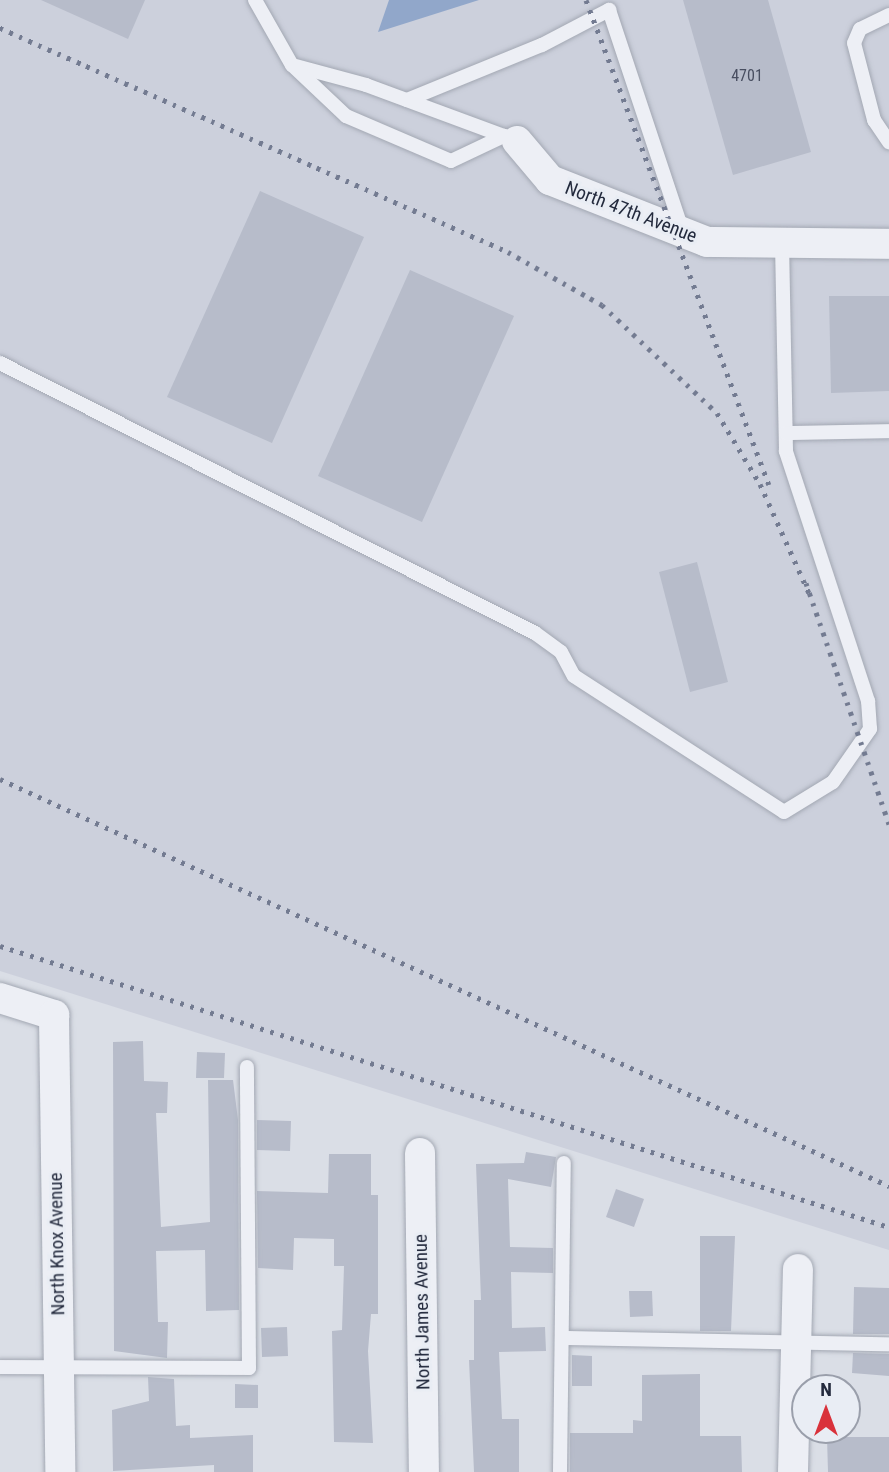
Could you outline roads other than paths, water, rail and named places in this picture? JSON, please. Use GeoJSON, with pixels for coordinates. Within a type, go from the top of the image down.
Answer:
{"type":"FeatureCollection","features":[{"type":"Feature","properties":{"kind":"street","name":"North 47th Avenue"},"geometry":{"type":"LineString","coordinates":[[511,138],[550,180],[707,242],[782,245],[889,244]]}},
{"type":"Feature","properties":{"kind":"street","name":"North Knox Avenue"},"geometry":{"type":"LineString","coordinates":[[0,998],[54,1015],[60,1472]]}},
{"type":"Feature","properties":{"kind":"street","name":"North James Avenue"},"geometry":{"type":"LineString","coordinates":[[420,1153],[424,1472]]}},
{"type":"Feature","properties":{"kind":"street"},"geometry":{"type":"LineString","coordinates":[[793,1472],[799,1341],[799,1269]]}},
{"type":"Feature","properties":{"kind":"lane"},"geometry":{"type":"LineString","coordinates":[[255,0],[292,65],[346,116],[451,162],[511,138]]}},
{"type":"Feature","properties":{"kind":"lane"},"geometry":{"type":"LineString","coordinates":[[407,100],[542,46],[609,5],[684,233]]}},
{"type":"Feature","properties":{"kind":"lane"},"geometry":{"type":"LineString","coordinates":[[889,15],[860,29],[854,43],[874,120],[889,142]]}},
{"type":"Feature","properties":{"kind":"lane"},"geometry":{"type":"LineString","coordinates":[[292,65],[407,100],[511,138]]}},
{"type":"Feature","properties":{"kind":"lane"},"geometry":{"type":"LineString","coordinates":[[0,363],[535,633],[561,652],[574,676],[784,813],[833,782],[870,729],[868,701],[786,451],[782,245]]}},
{"type":"Feature","properties":{"kind":"lane"},"geometry":{"type":"LineString","coordinates":[[786,433],[889,431]]}},
{"type":"Feature","properties":{"kind":"lane"},"geometry":{"type":"LineString","coordinates":[[0,1367],[249,1368],[247,1067]]}},
{"type":"Feature","properties":{"kind":"lane"},"geometry":{"type":"LineString","coordinates":[[560,1472],[564,1163]]}},
{"type":"Feature","properties":{"kind":"lane"},"geometry":{"type":"LineString","coordinates":[[562,1338],[889,1344]]}},
{"type":"Feature","properties":{"kind":"water"},"geometry":{"type":"Polygon","coordinates":[[[389,0],[479,0],[378,32],[389,0]]]}},
{"type":"Feature","properties":{"kind":"railway"},"geometry":{"type":"LineString","coordinates":[[586,0],[769,485]]}},
{"type":"Feature","properties":{"kind":"railway"},"geometry":{"type":"LineString","coordinates":[[0,28],[508,252],[602,305],[717,413],[760,484],[809,593]]}},
{"type":"Feature","properties":{"kind":"railway"},"geometry":{"type":"LineString","coordinates":[[806,583],[889,824]]}},
{"type":"Feature","properties":{"kind":"railway"},"geometry":{"type":"LineString","coordinates":[[0,779],[889,1186]]}},
{"type":"Feature","properties":{"kind":"railway"},"geometry":{"type":"LineString","coordinates":[[0,946],[889,1227]]}}]}
